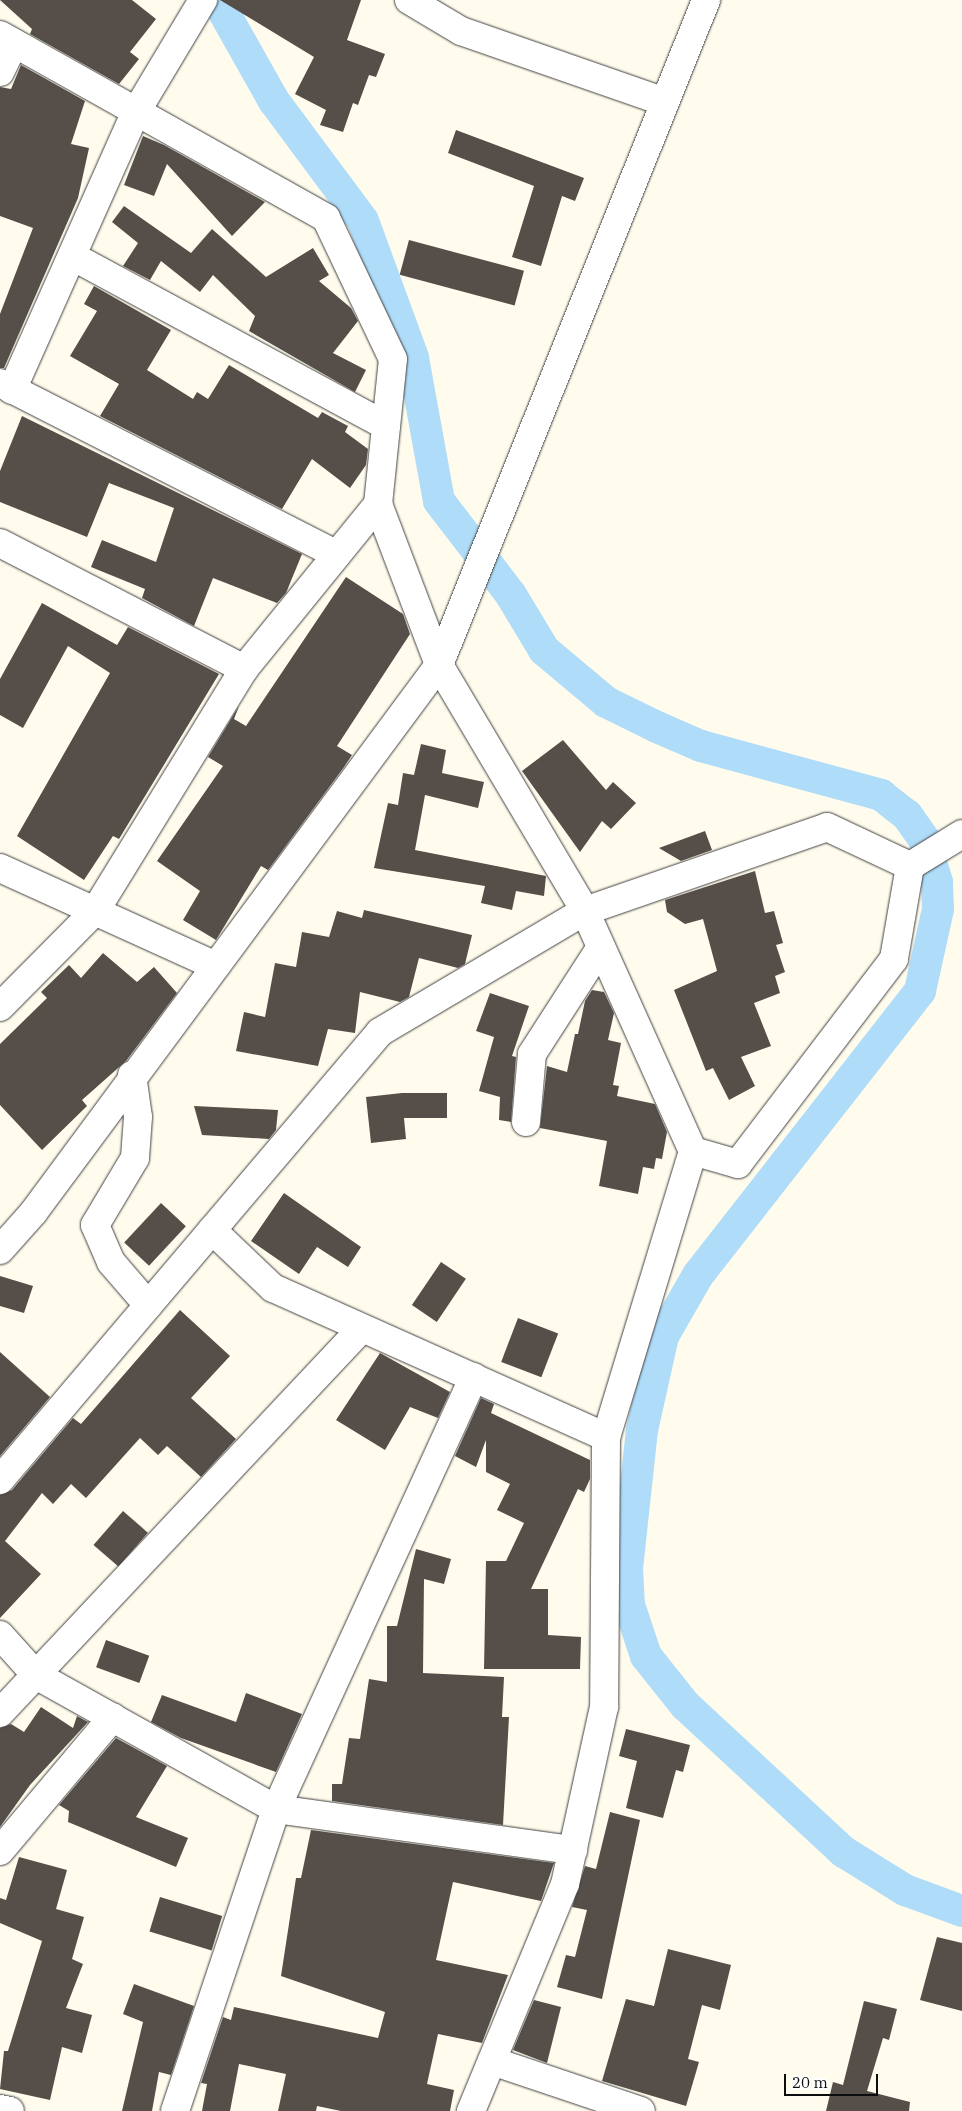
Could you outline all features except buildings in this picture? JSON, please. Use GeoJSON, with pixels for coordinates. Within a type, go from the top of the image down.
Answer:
{"type":"FeatureCollection","features":[{"type":"Feature","properties":{"kind":"street"},"geometry":{"type":"LineString","coordinates":[[410,0],[461,31],[665,102]]}},
{"type":"Feature","properties":{"kind":"street"},"geometry":{"type":"LineString","coordinates":[[0,1250],[33,1214],[132,1075],[216,966],[439,665],[706,0]]}},
{"type":"Feature","properties":{"kind":"street"},"geometry":{"type":"LineString","coordinates":[[195,5],[136,112],[72,256],[6,387],[337,555]]}},
{"type":"Feature","properties":{"kind":"street"},"geometry":{"type":"LineString","coordinates":[[0,72],[7,39],[326,218],[393,359],[378,504],[439,665],[585,911],[693,1150],[606,1437],[604,1707],[573,1850],[565,1884],[471,2111]]}},
{"type":"Feature","properties":{"kind":"street"},"geometry":{"type":"LineString","coordinates":[[72,256],[386,426]]}},
{"type":"Feature","properties":{"kind":"street"},"geometry":{"type":"LineString","coordinates":[[0,1007],[95,911],[244,669],[378,504]]}},
{"type":"Feature","properties":{"kind":"street"},"geometry":{"type":"LineString","coordinates":[[0,543],[244,669]]}},
{"type":"Feature","properties":{"kind":"street"},"geometry":{"type":"LineString","coordinates":[[0,1480],[380,1032],[585,911],[827,827],[911,866]]}},
{"type":"Feature","properties":{"kind":"street"},"geometry":{"type":"LineString","coordinates":[[693,1150],[738,1164],[894,959],[911,866],[961,835]]}},
{"type":"Feature","properties":{"kind":"street"},"geometry":{"type":"LineString","coordinates":[[0,868],[216,966]]}},
{"type":"Feature","properties":{"kind":"street"},"geometry":{"type":"LineString","coordinates":[[526,1122],[532,1054],[601,947]]}},
{"type":"Feature","properties":{"kind":"street"},"geometry":{"type":"LineString","coordinates":[[132,1075],[138,1117],[135,1158],[95,1225],[112,1262],[148,1305]]}},
{"type":"Feature","properties":{"kind":"street"},"geometry":{"type":"LineString","coordinates":[[212,1230],[274,1288],[606,1437]]}},
{"type":"Feature","properties":{"kind":"street"},"geometry":{"type":"LineString","coordinates":[[0,1713],[362,1328]]}},
{"type":"Feature","properties":{"kind":"street"},"geometry":{"type":"LineString","coordinates":[[175,2111],[276,1809],[474,1377]]}},
{"type":"Feature","properties":{"kind":"street"},"geometry":{"type":"LineString","coordinates":[[0,1635],[36,1675],[276,1809],[573,1850]]}},
{"type":"Feature","properties":{"kind":"street"},"geometry":{"type":"LineString","coordinates":[[0,1851],[113,1717]]}},
{"type":"Feature","properties":{"kind":"street"},"geometry":{"type":"LineString","coordinates":[[492,2061],[641,2111]]}},
{"type":"Feature","properties":{"kind":"street"},"geometry":{"type":"LineString","coordinates":[[0,2108],[10,2111]]}},
{"type":"Feature","properties":{"kind":"waterway"},"geometry":{"type":"LineString","coordinates":[[217,0],[274,101],[363,221],[413,358],[439,501],[511,595],[544,650],[606,702],[701,746],[881,795],[907,815],[924,839],[937,882],[938,909],[920,991],[698,1275],[663,1336],[642,1430],[627,1568],[629,1605],[646,1656],[685,1705],[844,1852],[905,1890],[962,1911]]}}]}
